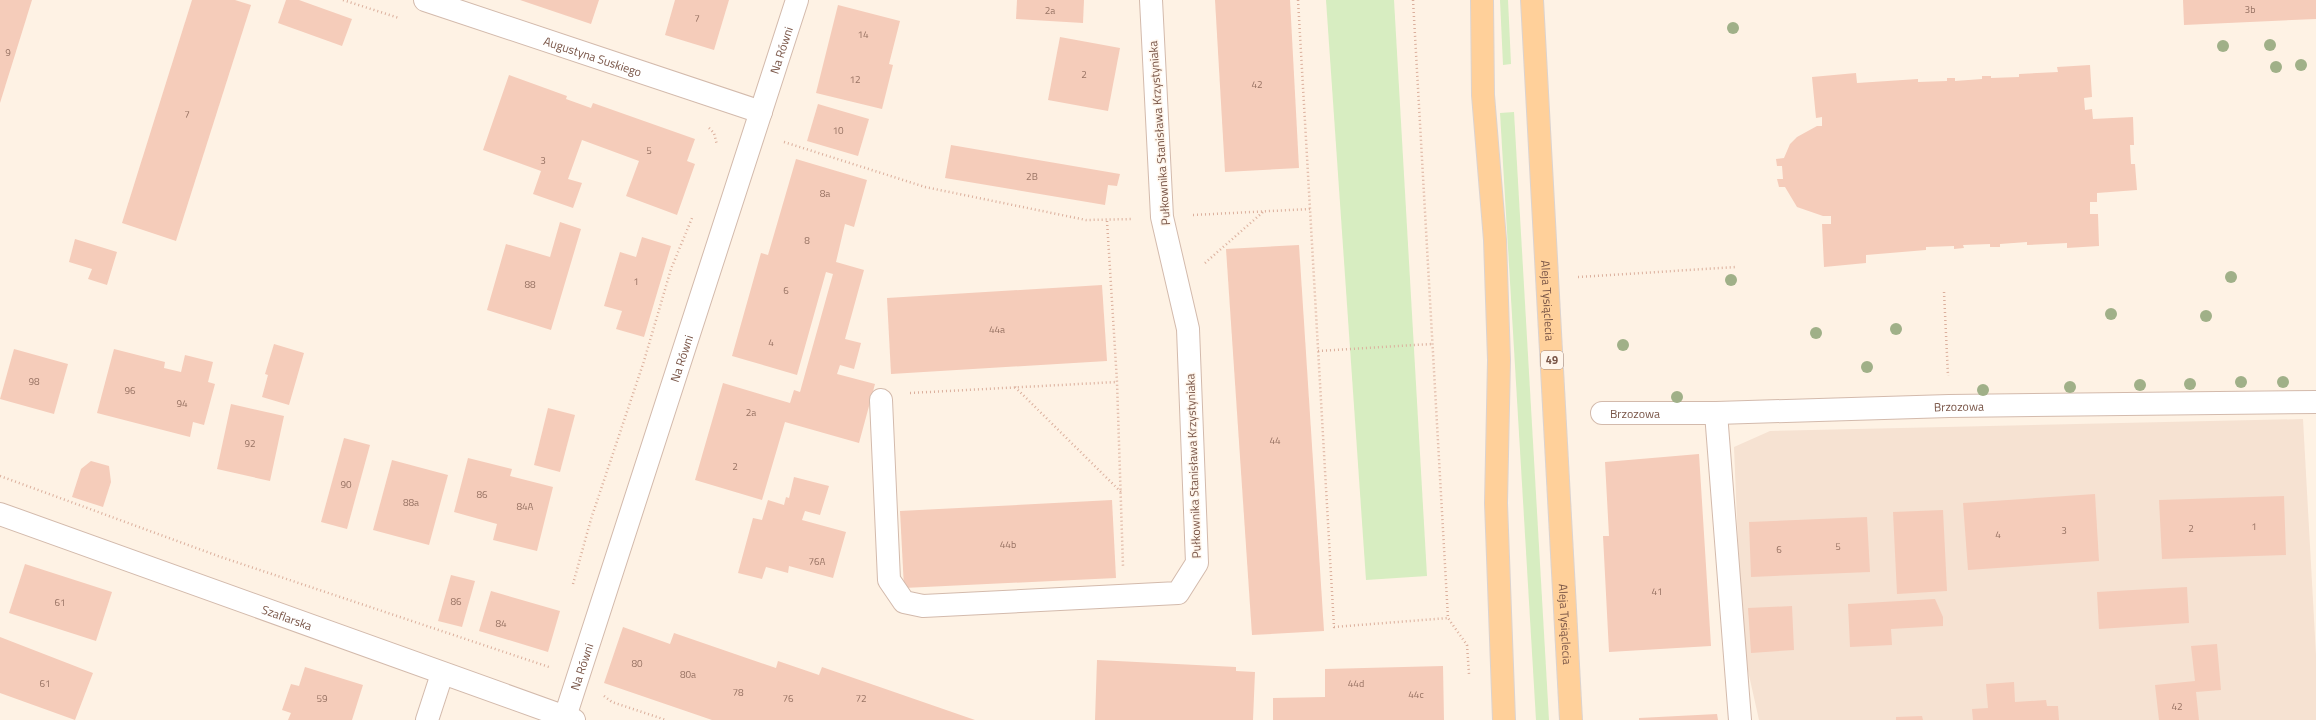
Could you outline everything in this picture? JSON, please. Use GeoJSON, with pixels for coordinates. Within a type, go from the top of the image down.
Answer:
{"type":"FeatureCollection","features":[{"type":"Feature","properties":{"kind":"main road"},"geometry":{"type":"LineString","coordinates":[[1482,0],[1483,96],[1495,240],[1498,345],[1496,503],[1504,720]]}},
{"type":"Feature","properties":{"kind":"main road","name":"Aleja Tysiąclecia"},"geometry":{"type":"LineString","coordinates":[[1532,0],[1571,720]]}},
{"type":"Feature","properties":{"kind":"street","name":"Augustyna Suskiego"},"geometry":{"type":"LineString","coordinates":[[425,0],[456,5],[761,112]]}},
{"type":"Feature","properties":{"kind":"street","name":"Na Równi"},"geometry":{"type":"LineString","coordinates":[[570,718],[577,679],[797,0]]}},
{"type":"Feature","properties":{"kind":"street","name":"Pułkownika Stanisława Krzystyniaka"},"geometry":{"type":"LineString","coordinates":[[881,400],[889,580],[904,602],[923,606],[1178,593],[1198,563],[1188,329],[1162,217],[1152,0]]}},
{"type":"Feature","properties":{"kind":"street","name":"Brzozowa"},"geometry":{"type":"LineString","coordinates":[[1602,413],[1716,413],[1948,406],[2316,402]]}},
{"type":"Feature","properties":{"kind":"street"},"geometry":{"type":"LineString","coordinates":[[1716,413],[1740,720]]}},
{"type":"Feature","properties":{"kind":"street","name":"Szaflarska"},"geometry":{"type":"LineString","coordinates":[[0,514],[442,674],[570,718]]}},
{"type":"Feature","properties":{"kind":"street"},"geometry":{"type":"LineString","coordinates":[[427,720],[442,674]]}},
{"type":"Feature","properties":{"kind":"path"},"geometry":{"type":"LineString","coordinates":[[343,0],[401,19]]}},
{"type":"Feature","properties":{"kind":"path"},"geometry":{"type":"LineString","coordinates":[[1298,0],[1334,627],[1448,618]]}},
{"type":"Feature","properties":{"kind":"path"},"geometry":{"type":"LineString","coordinates":[[1413,0],[1448,618],[1467,645],[1470,682]]}},
{"type":"Feature","properties":{"kind":"path"},"geometry":{"type":"LineString","coordinates":[[705,124],[714,133],[719,152]]}},
{"type":"Feature","properties":{"kind":"path"},"geometry":{"type":"LineString","coordinates":[[776,139],[925,187],[1086,220],[1107,221],[1310,209]]}},
{"type":"Feature","properties":{"kind":"path"},"geometry":{"type":"LineString","coordinates":[[1178,287],[1263,212]]}},
{"type":"Feature","properties":{"kind":"path"},"geometry":{"type":"LineString","coordinates":[[573,586],[592,519],[644,361],[671,269],[694,213]]}},
{"type":"Feature","properties":{"kind":"path"},"geometry":{"type":"LineString","coordinates":[[1107,221],[1117,382],[1122,493],[1124,596]]}},
{"type":"Feature","properties":{"kind":"path"},"geometry":{"type":"LineString","coordinates":[[1575,277],[1736,267]]}},
{"type":"Feature","properties":{"kind":"path"},"geometry":{"type":"LineString","coordinates":[[1944,292],[1948,406]]}},
{"type":"Feature","properties":{"kind":"path"},"geometry":{"type":"LineString","coordinates":[[1318,351],[1432,344]]}},
{"type":"Feature","properties":{"kind":"path"},"geometry":{"type":"LineString","coordinates":[[881,400],[914,392],[1117,382]]}},
{"type":"Feature","properties":{"kind":"path"},"geometry":{"type":"LineString","coordinates":[[1014,387],[1122,493]]}},
{"type":"Feature","properties":{"kind":"path"},"geometry":{"type":"LineString","coordinates":[[0,476],[218,556],[549,668],[577,679],[597,690],[612,702],[666,720]]}},
{"type":"Feature","properties":{"kind":"path"},"geometry":{"type":"LineString","coordinates":[[549,668],[551,660]]}},
{"type":"Feature","properties":{"kind":"shaded area"},"geometry":{"type":"Polygon","coordinates":[[[2303,419],[2316,655],[2316,720],[1759,720],[1742,644],[1734,447],[1770,431],[2303,419]]]}},
{"type":"Feature","properties":{"kind":"green space"},"geometry":{"type":"Polygon","coordinates":[[[1326,0],[1394,0],[1427,576],[1366,580],[1326,0]]]}},
{"type":"Feature","properties":{"kind":"green space"},"geometry":{"type":"Polygon","coordinates":[[[1500,0],[1508,0],[1511,64],[1503,65],[1500,0]]]}},
{"type":"Feature","properties":{"kind":"green space"},"geometry":{"type":"Polygon","coordinates":[[[1514,112],[1549,720],[1536,720],[1500,113],[1514,112]]]}},
{"type":"Feature","properties":{"kind":"building"},"geometry":{"type":"Polygon","coordinates":[[[0,0],[32,0],[0,103],[0,0]]]}},
{"type":"Feature","properties":{"kind":"building"},"geometry":{"type":"Polygon","coordinates":[[[192,0],[235,0],[251,5],[176,241],[122,223],[192,0]]]}},
{"type":"Feature","properties":{"kind":"building"},"geometry":{"type":"Polygon","coordinates":[[[286,0],[299,0],[352,19],[342,46],[278,23],[286,0]]]}},
{"type":"Feature","properties":{"kind":"building"},"geometry":{"type":"Polygon","coordinates":[[[520,0],[599,0],[591,24],[520,0]]]}},
{"type":"Feature","properties":{"kind":"building"},"geometry":{"type":"Polygon","coordinates":[[[675,0],[729,0],[714,50],[665,35],[675,0]]]}},
{"type":"Feature","properties":{"kind":"building"},"geometry":{"type":"Polygon","coordinates":[[[1017,0],[1084,0],[1083,23],[1016,19],[1017,0]]]}},
{"type":"Feature","properties":{"kind":"building"},"geometry":{"type":"Polygon","coordinates":[[[1215,0],[1290,0],[1299,168],[1225,172],[1215,0]]]}},
{"type":"Feature","properties":{"kind":"building"},"geometry":{"type":"Polygon","coordinates":[[[2183,0],[2316,0],[2316,19],[2184,25],[2183,0]]]}},
{"type":"Feature","properties":{"kind":"building"},"geometry":{"type":"Polygon","coordinates":[[[838,5],[900,21],[889,64],[893,65],[882,109],[816,93],[838,5]]]}},
{"type":"Feature","properties":{"kind":"building"},"geometry":{"type":"Polygon","coordinates":[[[1060,37],[1120,48],[1108,111],[1048,100],[1060,37]]]}},
{"type":"Feature","properties":{"kind":"building"},"geometry":{"type":"Polygon","coordinates":[[[2090,65],[2092,97],[2084,98],[2085,110],[2092,109],[2093,119],[2133,117],[2134,145],[2130,145],[2131,164],[2135,164],[2137,190],[2097,193],[2097,202],[2090,202],[2090,214],[2098,214],[2099,246],[2067,248],[2067,243],[2027,245],[2027,242],[2000,244],[2000,247],[1990,247],[1990,244],[1963,245],[1964,248],[1954,249],[1954,246],[1926,247],[1926,250],[1866,255],[1866,263],[1824,267],[1822,224],[1831,224],[1831,216],[1823,216],[1797,207],[1785,187],[1779,187],[1777,179],[1783,179],[1782,166],[1777,166],[1776,159],[1784,158],[1790,144],[1797,137],[1817,126],[1822,126],[1822,117],[1816,118],[1812,77],[1856,73],[1857,83],[1918,79],[1918,82],[1947,81],[1947,78],[1955,78],[1955,81],[1982,79],[1982,76],[1991,76],[1991,78],[2019,77],[2019,74],[2058,72],[2057,67],[2090,65]]]}},
{"type":"Feature","properties":{"kind":"building"},"geometry":{"type":"Polygon","coordinates":[[[509,75],[567,96],[566,99],[591,108],[593,103],[695,139],[687,161],[695,164],[677,215],[626,196],[639,161],[582,140],[568,179],[582,183],[573,208],[533,194],[541,171],[483,150],[509,75]]]}},
{"type":"Feature","properties":{"kind":"building"},"geometry":{"type":"Polygon","coordinates":[[[818,104],[869,119],[858,156],[807,141],[818,104]]]}},
{"type":"Feature","properties":{"kind":"building"},"geometry":{"type":"Polygon","coordinates":[[[951,145],[1120,174],[1117,186],[1108,185],[1105,205],[945,178],[951,145]]]}},
{"type":"Feature","properties":{"kind":"building"},"geometry":{"type":"Polygon","coordinates":[[[796,159],[867,180],[854,227],[845,224],[836,262],[864,270],[845,339],[861,343],[854,369],[840,365],[837,374],[875,384],[859,443],[785,422],[762,500],[695,480],[723,383],[790,403],[794,390],[800,392],[833,274],[826,272],[797,375],[732,356],[761,253],[768,255],[796,159]]]}},
{"type":"Feature","properties":{"kind":"building"},"geometry":{"type":"Polygon","coordinates":[[[560,222],[581,229],[551,330],[487,310],[506,244],[550,257],[560,222]]]}},
{"type":"Feature","properties":{"kind":"building"},"geometry":{"type":"Polygon","coordinates":[[[642,237],[671,246],[644,337],[616,329],[622,311],[604,306],[620,252],[636,257],[642,237]]]}},
{"type":"Feature","properties":{"kind":"building"},"geometry":{"type":"Polygon","coordinates":[[[75,239],[117,252],[107,285],[88,279],[92,269],[69,262],[75,239]]]}},
{"type":"Feature","properties":{"kind":"building"},"geometry":{"type":"Polygon","coordinates":[[[1299,245],[1324,631],[1252,635],[1226,249],[1299,245]]]}},
{"type":"Feature","properties":{"kind":"building"},"geometry":{"type":"Polygon","coordinates":[[[1102,285],[1107,361],[891,374],[887,298],[1102,285]]]}},
{"type":"Feature","properties":{"kind":"building"},"geometry":{"type":"Polygon","coordinates":[[[274,344],[304,353],[289,405],[262,397],[268,375],[265,374],[274,344]]]}},
{"type":"Feature","properties":{"kind":"building"},"geometry":{"type":"Polygon","coordinates":[[[14,349],[68,364],[54,414],[0,399],[14,349]]]}},
{"type":"Feature","properties":{"kind":"building"},"geometry":{"type":"Polygon","coordinates":[[[114,349],[165,362],[164,368],[181,372],[185,355],[213,362],[208,382],[215,384],[204,425],[193,422],[190,437],[97,413],[114,349]]]}},
{"type":"Feature","properties":{"kind":"building"},"geometry":{"type":"Polygon","coordinates":[[[231,404],[284,416],[270,481],[217,469],[231,404]]]}},
{"type":"Feature","properties":{"kind":"building"},"geometry":{"type":"Polygon","coordinates":[[[548,408],[575,415],[560,472],[534,465],[548,408]]]}},
{"type":"Feature","properties":{"kind":"building"},"geometry":{"type":"Polygon","coordinates":[[[344,438],[370,445],[347,529],[321,522],[344,438]]]}},
{"type":"Feature","properties":{"kind":"building"},"geometry":{"type":"Polygon","coordinates":[[[1699,454],[1711,646],[1609,652],[1603,536],[1609,536],[1605,462],[1699,454]]]}},
{"type":"Feature","properties":{"kind":"building"},"geometry":{"type":"Polygon","coordinates":[[[468,458],[512,469],[510,476],[553,487],[537,551],[493,540],[497,524],[454,512],[468,458]]]}},
{"type":"Feature","properties":{"kind":"building"},"geometry":{"type":"Polygon","coordinates":[[[392,460],[448,475],[429,545],[373,530],[392,460]]]}},
{"type":"Feature","properties":{"kind":"building"},"geometry":{"type":"Polygon","coordinates":[[[91,461],[109,466],[111,482],[103,507],[72,497],[81,469],[91,461]]]}},
{"type":"Feature","properties":{"kind":"building"},"geometry":{"type":"Polygon","coordinates":[[[794,477],[829,486],[820,515],[805,511],[802,520],[846,532],[833,578],[789,566],[788,573],[766,567],[762,579],[738,573],[753,518],[762,520],[768,500],[784,505],[786,497],[789,498],[794,477]]]}},
{"type":"Feature","properties":{"kind":"building"},"geometry":{"type":"Polygon","coordinates":[[[2095,494],[2099,561],[1968,570],[1963,503],[2095,494]]]}},
{"type":"Feature","properties":{"kind":"building"},"geometry":{"type":"Polygon","coordinates":[[[2284,496],[2286,555],[2162,559],[2159,500],[2284,496]]]}},
{"type":"Feature","properties":{"kind":"building"},"geometry":{"type":"Polygon","coordinates":[[[1112,500],[1116,578],[904,588],[900,511],[1112,500]]]}},
{"type":"Feature","properties":{"kind":"building"},"geometry":{"type":"Polygon","coordinates":[[[1943,510],[1947,591],[1897,594],[1893,512],[1943,510]]]}},
{"type":"Feature","properties":{"kind":"building"},"geometry":{"type":"Polygon","coordinates":[[[1867,517],[1870,572],[1751,577],[1749,522],[1867,517]]]}},
{"type":"Feature","properties":{"kind":"building"},"geometry":{"type":"Polygon","coordinates":[[[25,564],[112,592],[96,641],[9,613],[25,564]]]}},
{"type":"Feature","properties":{"kind":"building"},"geometry":{"type":"Polygon","coordinates":[[[451,575],[475,581],[462,627],[438,621],[451,575]]]}},
{"type":"Feature","properties":{"kind":"building"},"geometry":{"type":"Polygon","coordinates":[[[2187,587],[2189,623],[2099,629],[2097,592],[2187,587]]]}},
{"type":"Feature","properties":{"kind":"building"},"geometry":{"type":"Polygon","coordinates":[[[491,591],[560,611],[548,652],[479,631],[491,591]]]}},
{"type":"Feature","properties":{"kind":"building"},"geometry":{"type":"Polygon","coordinates":[[[1935,599],[1943,617],[1943,626],[1891,629],[1892,645],[1850,647],[1848,604],[1935,599]]]}},
{"type":"Feature","properties":{"kind":"building"},"geometry":{"type":"Polygon","coordinates":[[[1792,606],[1794,650],[1751,653],[1748,608],[1792,606]]]}},
{"type":"Feature","properties":{"kind":"building"},"geometry":{"type":"Polygon","coordinates":[[[623,627],[670,644],[674,633],[776,668],[778,661],[819,675],[822,667],[975,720],[712,720],[604,683],[623,627]]]}},
{"type":"Feature","properties":{"kind":"building"},"geometry":{"type":"Polygon","coordinates":[[[0,637],[93,673],[75,720],[0,693],[0,637]]]}},
{"type":"Feature","properties":{"kind":"building"},"geometry":{"type":"Polygon","coordinates":[[[2217,644],[2221,690],[2196,692],[2199,720],[2159,720],[2155,685],[2195,681],[2191,646],[2217,644]]]}},
{"type":"Feature","properties":{"kind":"building"},"geometry":{"type":"Polygon","coordinates":[[[1097,660],[1236,667],[1236,671],[1255,672],[1253,720],[1095,720],[1097,660]]]}},
{"type":"Feature","properties":{"kind":"building"},"geometry":{"type":"Polygon","coordinates":[[[1443,666],[1444,720],[1273,720],[1273,698],[1325,697],[1325,669],[1443,666]]]}},
{"type":"Feature","properties":{"kind":"building"},"geometry":{"type":"Polygon","coordinates":[[[305,667],[363,685],[352,720],[288,720],[291,713],[282,710],[291,684],[299,686],[305,667]]]}},
{"type":"Feature","properties":{"kind":"building"},"geometry":{"type":"Polygon","coordinates":[[[2014,682],[2015,702],[2046,700],[2047,706],[2058,706],[2059,720],[1973,720],[1972,709],[1988,708],[1986,684],[2014,682]]]}},
{"type":"Feature","properties":{"kind":"building"},"geometry":{"type":"Polygon","coordinates":[[[1717,714],[1718,720],[1639,720],[1639,718],[1717,714]]]}},
{"type":"Feature","properties":{"kind":"building"},"geometry":{"type":"Polygon","coordinates":[[[1922,716],[1923,720],[1896,720],[1896,717],[1922,716]]]}}]}
